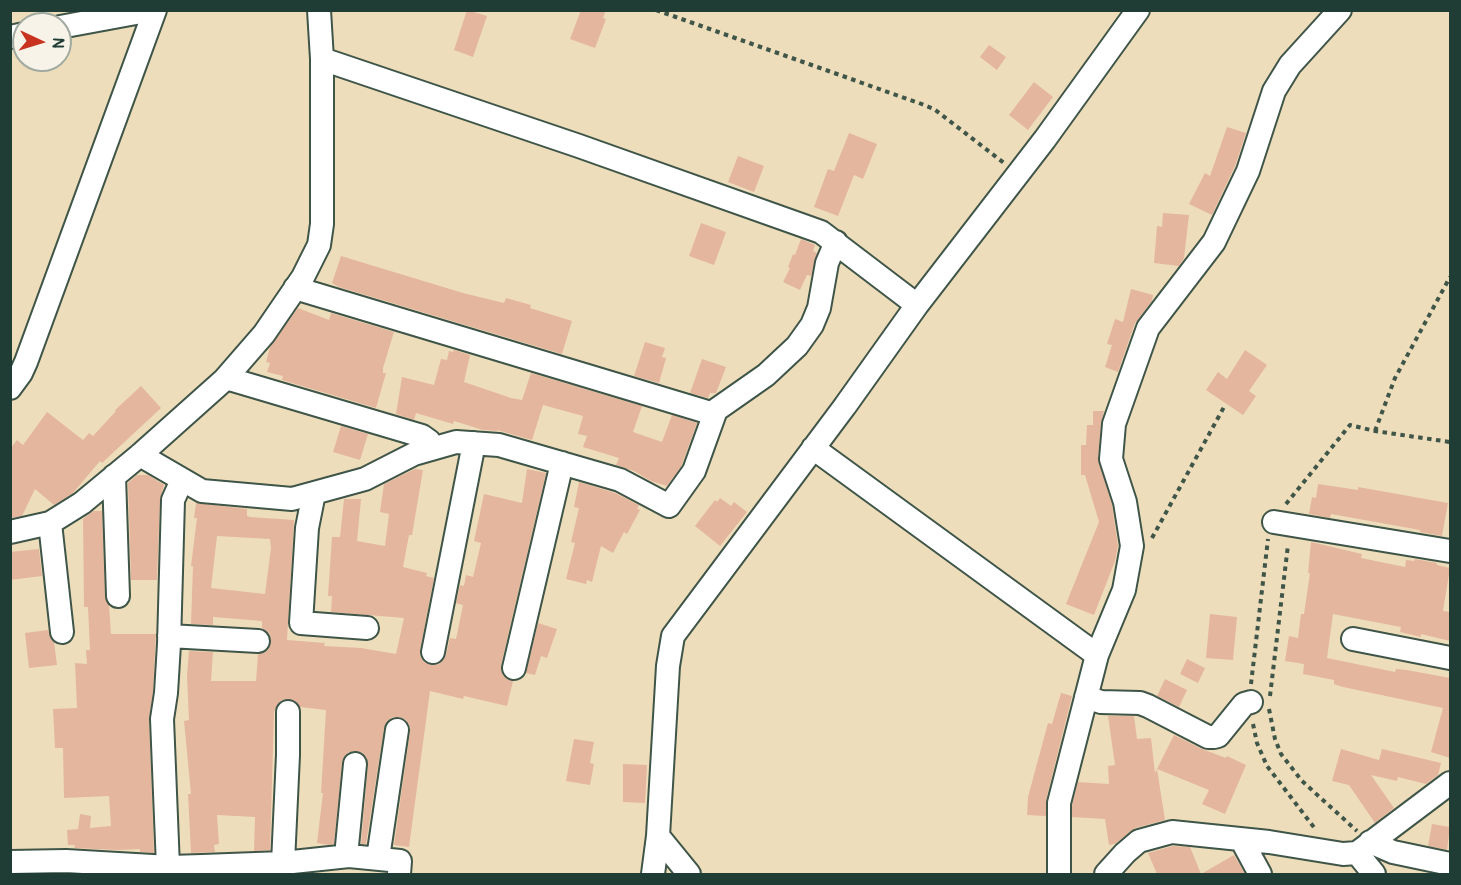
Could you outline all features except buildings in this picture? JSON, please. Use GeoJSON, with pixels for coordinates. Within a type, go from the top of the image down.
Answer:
{"type":"FeatureCollection","features":[{"type":"Feature","properties":{"kind":"street"},"geometry":{"type":"LineString","coordinates":[[72,25],[153,10]]}},
{"type":"Feature","properties":{"kind":"street"},"geometry":{"type":"LineString","coordinates":[[10,387],[26,362],[153,10]]}},
{"type":"Feature","properties":{"kind":"street"},"geometry":{"type":"LineString","coordinates":[[10,532],[50,523],[82,503],[140,455],[226,378],[264,334],[295,288],[319,245],[321,224],[322,59],[319,10]]}},
{"type":"Feature","properties":{"kind":"street"},"geometry":{"type":"LineString","coordinates":[[653,874],[658,836],[668,666],[673,636],[916,305],[1019,174],[1138,10]]}},
{"type":"Feature","properties":{"kind":"street"},"geometry":{"type":"LineString","coordinates":[[1059,874],[1059,803],[1097,655],[1124,590],[1132,546],[1125,502],[1112,459],[1114,424],[1148,328],[1214,242],[1248,171],[1274,92],[1290,65],[1340,10]]}},
{"type":"Feature","properties":{"kind":"street"},"geometry":{"type":"LineString","coordinates":[[322,59],[579,146],[821,232],[916,305]]}},
{"type":"Feature","properties":{"kind":"street"},"geometry":{"type":"LineString","coordinates":[[140,455],[202,491],[292,499],[365,479],[414,453],[456,441],[499,444],[620,480],[669,506],[694,471],[716,410],[766,375],[802,339],[812,325],[819,308],[827,264],[836,242]]}},
{"type":"Feature","properties":{"kind":"street"},"geometry":{"type":"LineString","coordinates":[[295,288],[714,414]]}},
{"type":"Feature","properties":{"kind":"street"},"geometry":{"type":"LineString","coordinates":[[226,378],[422,436],[433,448]]}},
{"type":"Feature","properties":{"kind":"street"},"geometry":{"type":"LineString","coordinates":[[433,651],[474,443]]}},
{"type":"Feature","properties":{"kind":"street"},"geometry":{"type":"LineString","coordinates":[[813,448],[1097,655]]}},
{"type":"Feature","properties":{"kind":"street"},"geometry":{"type":"LineString","coordinates":[[514,668],[562,463]]}},
{"type":"Feature","properties":{"kind":"street"},"geometry":{"type":"LineString","coordinates":[[114,476],[118,596]]}},
{"type":"Feature","properties":{"kind":"street"},"geometry":{"type":"LineString","coordinates":[[154,869],[169,636],[173,500],[182,480]]}},
{"type":"Feature","properties":{"kind":"street"},"geometry":{"type":"LineString","coordinates":[[314,493],[307,528],[301,623],[368,628]]}},
{"type":"Feature","properties":{"kind":"street"},"geometry":{"type":"LineString","coordinates":[[1274,522],[1450,551]]}},
{"type":"Feature","properties":{"kind":"street"},"geometry":{"type":"LineString","coordinates":[[50,523],[62,632]]}},
{"type":"Feature","properties":{"kind":"street"},"geometry":{"type":"LineString","coordinates":[[169,636],[258,640]]}},
{"type":"Feature","properties":{"kind":"street"},"geometry":{"type":"LineString","coordinates":[[1353,639],[1450,658]]}},
{"type":"Feature","properties":{"kind":"street"},"geometry":{"type":"LineString","coordinates":[[1086,697],[1101,702],[1140,703],[1208,737],[1218,736],[1244,704],[1251,702]]}},
{"type":"Feature","properties":{"kind":"street"},"geometry":{"type":"LineString","coordinates":[[275,867],[288,755],[288,712]]}},
{"type":"Feature","properties":{"kind":"street"},"geometry":{"type":"LineString","coordinates":[[378,858],[397,730]]}},
{"type":"Feature","properties":{"kind":"street"},"geometry":{"type":"LineString","coordinates":[[346,856],[355,764]]}},
{"type":"Feature","properties":{"kind":"street"},"geometry":{"type":"LineString","coordinates":[[1364,848],[1450,783]]}},
{"type":"Feature","properties":{"kind":"street"},"geometry":{"type":"LineString","coordinates":[[1106,874],[1134,845],[1146,838],[1181,832],[1343,854],[1364,848],[1381,848],[1450,864]]}},
{"type":"Feature","properties":{"kind":"street"},"geometry":{"type":"LineString","coordinates":[[658,836],[689,874]]}},
{"type":"Feature","properties":{"kind":"street"},"geometry":{"type":"LineString","coordinates":[[1241,839],[1260,874]]}},
{"type":"Feature","properties":{"kind":"street"},"geometry":{"type":"LineString","coordinates":[[1364,848],[1374,874]]}},
{"type":"Feature","properties":{"kind":"street"},"geometry":{"type":"LineString","coordinates":[[10,862],[66,861],[192,870],[275,867],[346,856],[400,861],[399,874]]}},
{"type":"Feature","properties":{"kind":"path"},"geometry":{"type":"LineString","coordinates":[[656,10],[934,109],[1019,174]]}},
{"type":"Feature","properties":{"kind":"path"},"geometry":{"type":"LineString","coordinates":[[1375,431],[1395,378],[1450,277]]}},
{"type":"Feature","properties":{"kind":"path"},"geometry":{"type":"LineString","coordinates":[[1150,546],[1153,536],[1224,407]]}},
{"type":"Feature","properties":{"kind":"path"},"geometry":{"type":"LineString","coordinates":[[1327,851],[1325,842],[1267,766],[1257,743],[1251,702],[1268,536],[1284,506],[1350,425],[1450,442]]}},
{"type":"Feature","properties":{"kind":"path"},"geometry":{"type":"LineString","coordinates":[[1288,545],[1270,695],[1269,710],[1275,740],[1281,754],[1302,781],[1364,848]]}}]}
